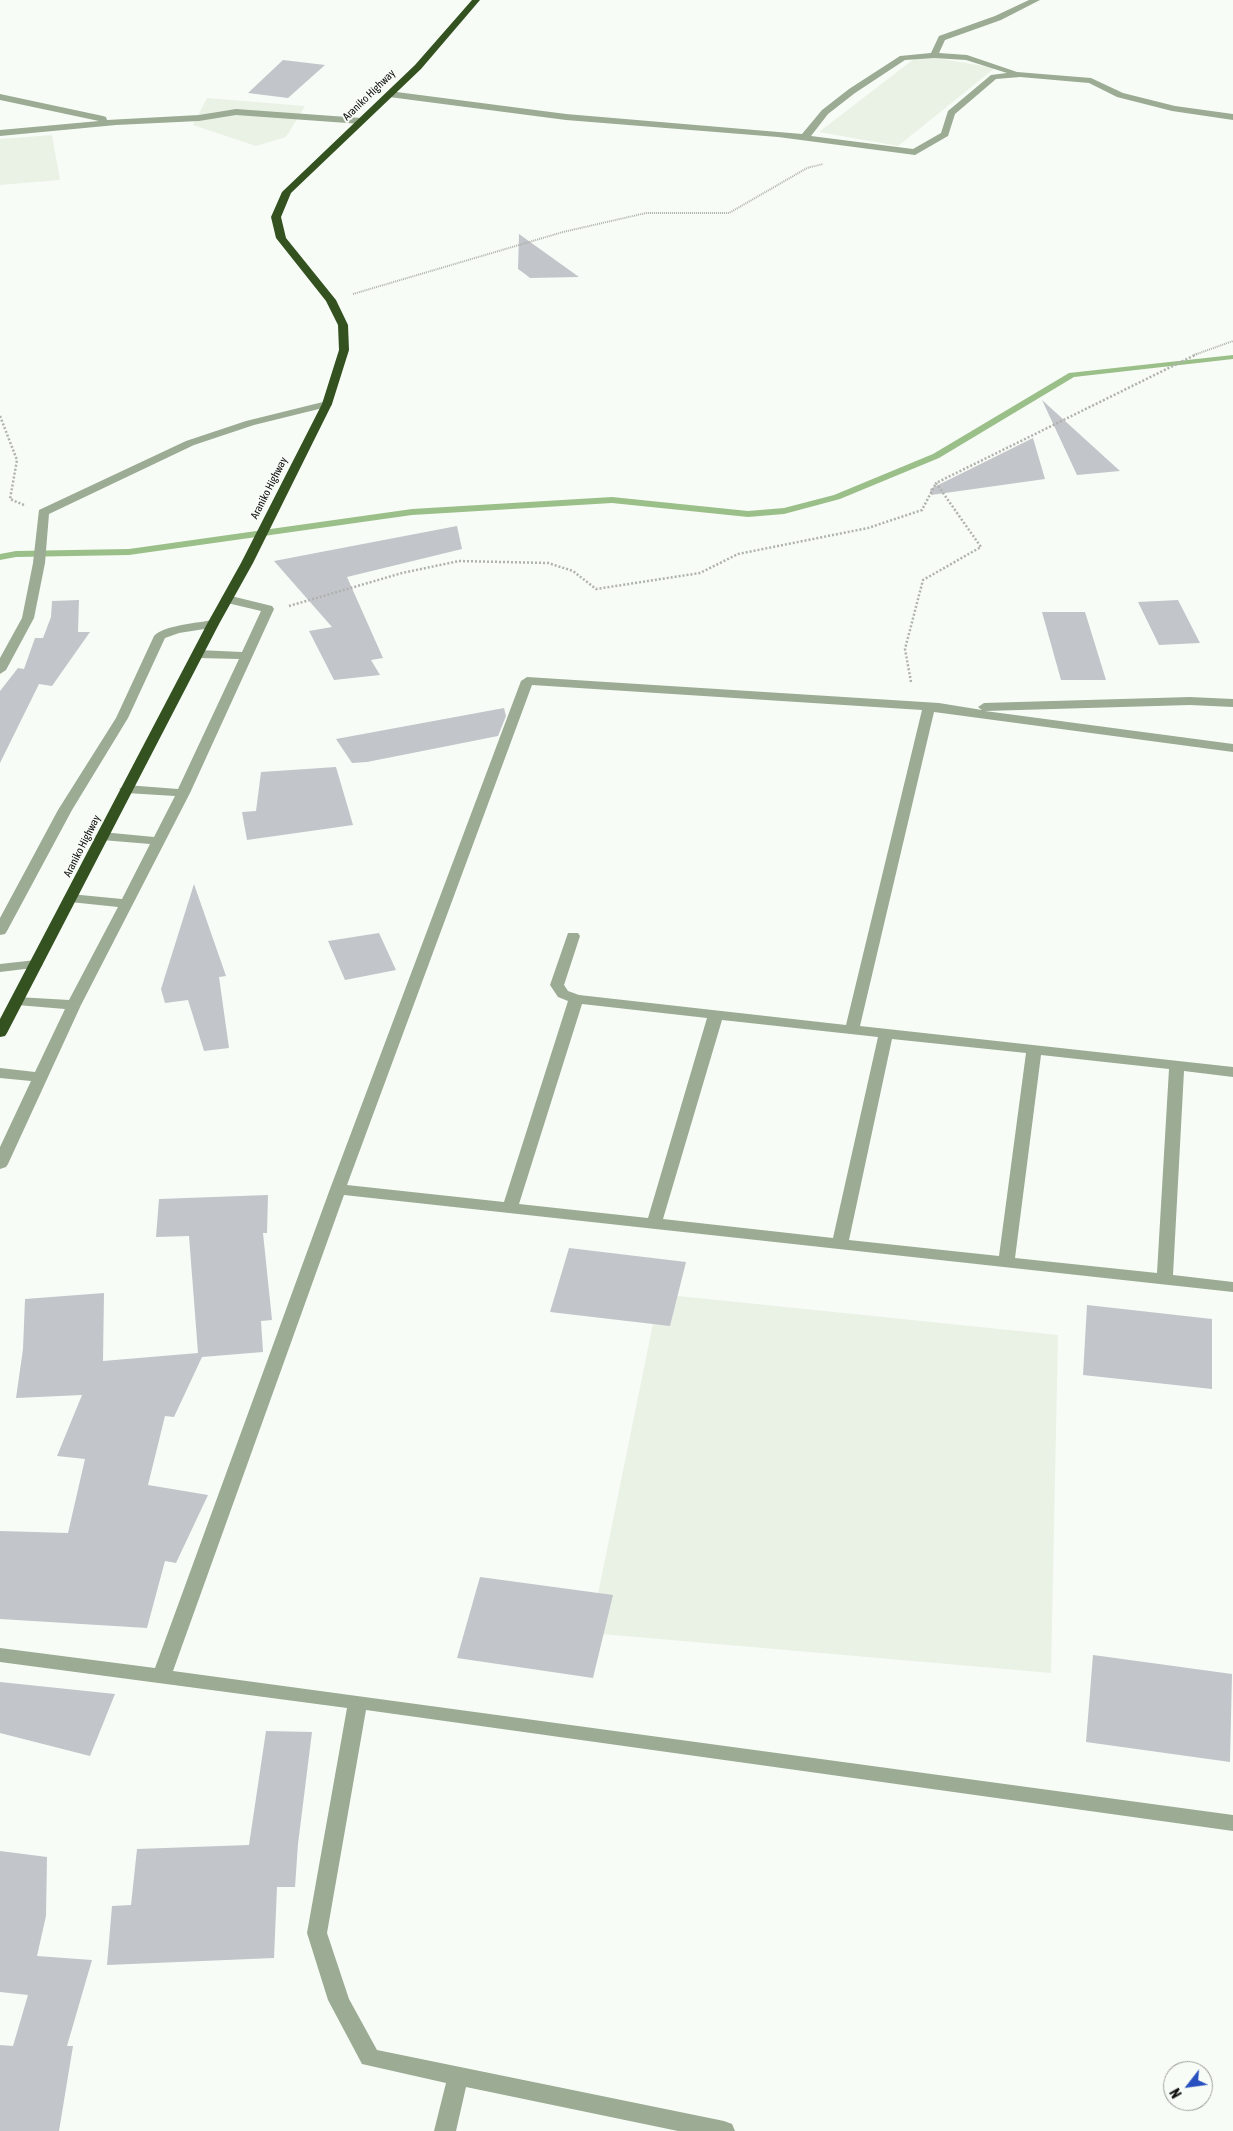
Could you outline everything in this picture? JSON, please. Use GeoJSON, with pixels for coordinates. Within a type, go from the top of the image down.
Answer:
{"type":"FeatureCollection","features":[{"type":"Feature","properties":{"kind":"highway","name":"Araniko Highway"},"geometry":{"type":"LineString","coordinates":[[0,1032],[126,789],[247,563],[326,404],[344,350],[343,325],[331,300],[281,238],[276,217],[287,192],[418,67],[476,0]]}},
{"type":"Feature","properties":{"kind":"street"},"geometry":{"type":"LineString","coordinates":[[934,55],[942,38],[998,18],[1036,0]]}},
{"type":"Feature","properties":{"kind":"street"},"geometry":{"type":"LineString","coordinates":[[804,138],[825,112],[852,91],[904,58],[934,55],[966,58],[1020,74],[1091,82],[1120,95],[1175,108],[1233,116]]}},
{"type":"Feature","properties":{"kind":"street"},"geometry":{"type":"LineString","coordinates":[[389,94],[566,117],[804,138],[915,152],[945,134],[951,113],[994,76],[1020,74]]}},
{"type":"Feature","properties":{"kind":"street"},"geometry":{"type":"LineString","coordinates":[[0,97],[116,122]]}},
{"type":"Feature","properties":{"kind":"street"},"geometry":{"type":"LineString","coordinates":[[0,133],[116,122],[198,118],[236,112],[361,121]]}},
{"type":"Feature","properties":{"kind":"street"},"geometry":{"type":"LineString","coordinates":[[0,670],[28,618],[39,563],[43,512],[190,443],[250,423],[326,404]]}},
{"type":"Feature","properties":{"kind":"street"},"geometry":{"type":"LineString","coordinates":[[0,1164],[74,1005],[183,793],[268,609],[227,599]]}},
{"type":"Feature","properties":{"kind":"street"},"geometry":{"type":"LineString","coordinates":[[0,931],[65,810],[122,718],[160,636],[176,630],[213,624]]}},
{"type":"Feature","properties":{"kind":"street"},"geometry":{"type":"LineString","coordinates":[[198,654],[246,656]]}},
{"type":"Feature","properties":{"kind":"street"},"geometry":{"type":"LineString","coordinates":[[162,1675],[338,1189],[527,681],[929,707],[1233,748]]}},
{"type":"Feature","properties":{"kind":"street"},"geometry":{"type":"LineString","coordinates":[[929,707],[1190,701],[1233,703]]}},
{"type":"Feature","properties":{"kind":"street"},"geometry":{"type":"LineString","coordinates":[[852,1029],[929,707]]}},
{"type":"Feature","properties":{"kind":"street"},"geometry":{"type":"LineString","coordinates":[[126,789],[183,793]]}},
{"type":"Feature","properties":{"kind":"street"},"geometry":{"type":"LineString","coordinates":[[102,836],[158,841]]}},
{"type":"Feature","properties":{"kind":"street"},"geometry":{"type":"LineString","coordinates":[[70,898],[125,904]]}},
{"type":"Feature","properties":{"kind":"street"},"geometry":{"type":"LineString","coordinates":[[573,936],[557,986],[563,994],[576,999],[1233,1072]]}},
{"type":"Feature","properties":{"kind":"street"},"geometry":{"type":"LineString","coordinates":[[0,968],[36,964]]}},
{"type":"Feature","properties":{"kind":"street"},"geometry":{"type":"LineString","coordinates":[[510,1208],[576,999]]}},
{"type":"Feature","properties":{"kind":"street"},"geometry":{"type":"LineString","coordinates":[[17,1001],[74,1005]]}},
{"type":"Feature","properties":{"kind":"street"},"geometry":{"type":"LineString","coordinates":[[654,1223],[716,1014]]}},
{"type":"Feature","properties":{"kind":"street"},"geometry":{"type":"LineString","coordinates":[[840,1244],[886,1033]]}},
{"type":"Feature","properties":{"kind":"street"},"geometry":{"type":"LineString","coordinates":[[1006,1262],[1034,1050]]}},
{"type":"Feature","properties":{"kind":"street"},"geometry":{"type":"LineString","coordinates":[[1165,1279],[1177,1066]]}},
{"type":"Feature","properties":{"kind":"street"},"geometry":{"type":"LineString","coordinates":[[0,1073],[41,1077]]}},
{"type":"Feature","properties":{"kind":"street"},"geometry":{"type":"LineString","coordinates":[[338,1189],[1233,1287]]}},
{"type":"Feature","properties":{"kind":"street"},"geometry":{"type":"LineString","coordinates":[[0,1655],[162,1675],[1233,1823]]}},
{"type":"Feature","properties":{"kind":"street"},"geometry":{"type":"LineString","coordinates":[[358,1702],[317,1933],[339,2000],[370,2058],[458,2076],[656,2125],[724,2131]]}},
{"type":"Feature","properties":{"kind":"street"},"geometry":{"type":"LineString","coordinates":[[445,2131],[458,2076]]}},
{"type":"Feature","properties":{"kind":"path"},"geometry":{"type":"LineString","coordinates":[[331,300],[563,232],[646,213],[729,214],[807,168],[825,163]]}},
{"type":"Feature","properties":{"kind":"path"},"geometry":{"type":"LineString","coordinates":[[268,609],[298,604],[402,572],[458,561],[548,564],[573,571],[596,589],[700,573],[738,554],[868,528],[922,510],[936,483],[1197,354],[1233,341]]}},
{"type":"Feature","properties":{"kind":"path"},"geometry":{"type":"LineString","coordinates":[[0,416],[17,460],[10,499],[43,512]]}},
{"type":"Feature","properties":{"kind":"path"},"geometry":{"type":"LineString","coordinates":[[929,707],[912,686],[905,649],[923,580],[981,547],[936,483]]}},
{"type":"Feature","properties":{"kind":"shaded area"},"geometry":{"type":"Polygon","coordinates":[[[919,55],[995,68],[898,146],[819,132],[919,55]]]}},
{"type":"Feature","properties":{"kind":"shaded area"},"geometry":{"type":"Polygon","coordinates":[[[207,98],[305,106],[286,137],[256,146],[193,125],[207,98]]]}},
{"type":"Feature","properties":{"kind":"shaded area"},"geometry":{"type":"Polygon","coordinates":[[[52,135],[60,180],[0,185],[0,139],[52,135]]]}},
{"type":"Feature","properties":{"kind":"shaded area"},"geometry":{"type":"Polygon","coordinates":[[[659,1294],[1058,1335],[1051,1673],[590,1633],[659,1294]]]}},
{"type":"Feature","properties":{"kind":"building"},"geometry":{"type":"Polygon","coordinates":[[[283,60],[325,65],[288,98],[248,93],[283,60]]]}},
{"type":"Feature","properties":{"kind":"building"},"geometry":{"type":"Polygon","coordinates":[[[519,234],[579,277],[530,278],[518,269],[519,234]]]}},
{"type":"Feature","properties":{"kind":"building"},"geometry":{"type":"Polygon","coordinates":[[[1042,400],[1120,471],[1077,475],[1042,400]]]}},
{"type":"Feature","properties":{"kind":"building"},"geometry":{"type":"Polygon","coordinates":[[[1033,438],[1045,479],[931,495],[930,489],[1033,438]]]}},
{"type":"Feature","properties":{"kind":"building"},"geometry":{"type":"Polygon","coordinates":[[[457,526],[462,549],[347,577],[383,658],[371,660],[380,675],[334,680],[309,631],[332,627],[274,561],[457,526]]]}},
{"type":"Feature","properties":{"kind":"building"},"geometry":{"type":"Polygon","coordinates":[[[79,600],[78,632],[90,632],[52,686],[39,684],[0,763],[0,691],[18,668],[24,669],[35,638],[43,638],[51,617],[52,601],[79,600]]]}},
{"type":"Feature","properties":{"kind":"building"},"geometry":{"type":"Polygon","coordinates":[[[1178,600],[1200,643],[1159,645],[1138,602],[1178,600]]]}},
{"type":"Feature","properties":{"kind":"building"},"geometry":{"type":"Polygon","coordinates":[[[1042,612],[1085,612],[1106,680],[1061,680],[1042,612]]]}},
{"type":"Feature","properties":{"kind":"building"},"geometry":{"type":"Polygon","coordinates":[[[504,708],[506,716],[498,736],[367,762],[352,763],[336,739],[504,708]]]}},
{"type":"Feature","properties":{"kind":"building"},"geometry":{"type":"Polygon","coordinates":[[[336,767],[353,825],[247,840],[242,812],[256,811],[261,772],[336,767]]]}},
{"type":"Feature","properties":{"kind":"building"},"geometry":{"type":"Polygon","coordinates":[[[194,884],[226,976],[219,977],[229,1048],[204,1051],[188,1000],[165,1003],[161,989],[194,884]]]}},
{"type":"Feature","properties":{"kind":"building"},"geometry":{"type":"Polygon","coordinates":[[[379,933],[396,970],[345,980],[328,941],[379,933]]]}},
{"type":"Feature","properties":{"kind":"building"},"geometry":{"type":"Polygon","coordinates":[[[268,1195],[267,1233],[263,1233],[272,1320],[261,1321],[263,1352],[202,1357],[174,1417],[165,1416],[148,1485],[208,1495],[176,1563],[165,1561],[147,1628],[0,1619],[0,1531],[68,1533],[85,1459],[57,1456],[82,1395],[16,1398],[23,1349],[25,1299],[104,1293],[103,1361],[198,1353],[189,1236],[156,1237],[159,1199],[268,1195]]]}},
{"type":"Feature","properties":{"kind":"building"},"geometry":{"type":"Polygon","coordinates":[[[569,1248],[686,1262],[670,1326],[550,1312],[569,1248]]]}},
{"type":"Feature","properties":{"kind":"building"},"geometry":{"type":"Polygon","coordinates":[[[1087,1305],[1212,1319],[1212,1389],[1083,1375],[1087,1305]]]}},
{"type":"Feature","properties":{"kind":"building"},"geometry":{"type":"Polygon","coordinates":[[[480,1577],[613,1595],[593,1678],[457,1658],[480,1577]]]}},
{"type":"Feature","properties":{"kind":"building"},"geometry":{"type":"Polygon","coordinates":[[[1093,1655],[1232,1674],[1230,1762],[1086,1742],[1093,1655]]]}},
{"type":"Feature","properties":{"kind":"building"},"geometry":{"type":"Polygon","coordinates":[[[0,1682],[115,1694],[90,1756],[0,1733],[0,1682]]]}},
{"type":"Feature","properties":{"kind":"building"},"geometry":{"type":"Polygon","coordinates":[[[266,1731],[312,1732],[298,1844],[295,1887],[277,1887],[274,1958],[107,1965],[112,1906],[131,1905],[137,1849],[249,1845],[266,1731]]]}},
{"type":"Feature","properties":{"kind":"building"},"geometry":{"type":"Polygon","coordinates":[[[0,1851],[47,1857],[46,1916],[37,1956],[92,1960],[67,2046],[73,2046],[59,2131],[0,2131],[0,2045],[13,2046],[28,1995],[0,1992],[0,1851]]]}},
{"type":"Feature","properties":{"kind":"waterway"},"geometry":{"type":"LineString","coordinates":[[0,557],[16,554],[129,552],[412,512],[612,500],[748,514],[784,511],[837,497],[936,456],[1072,375],[1233,357]]}}]}
